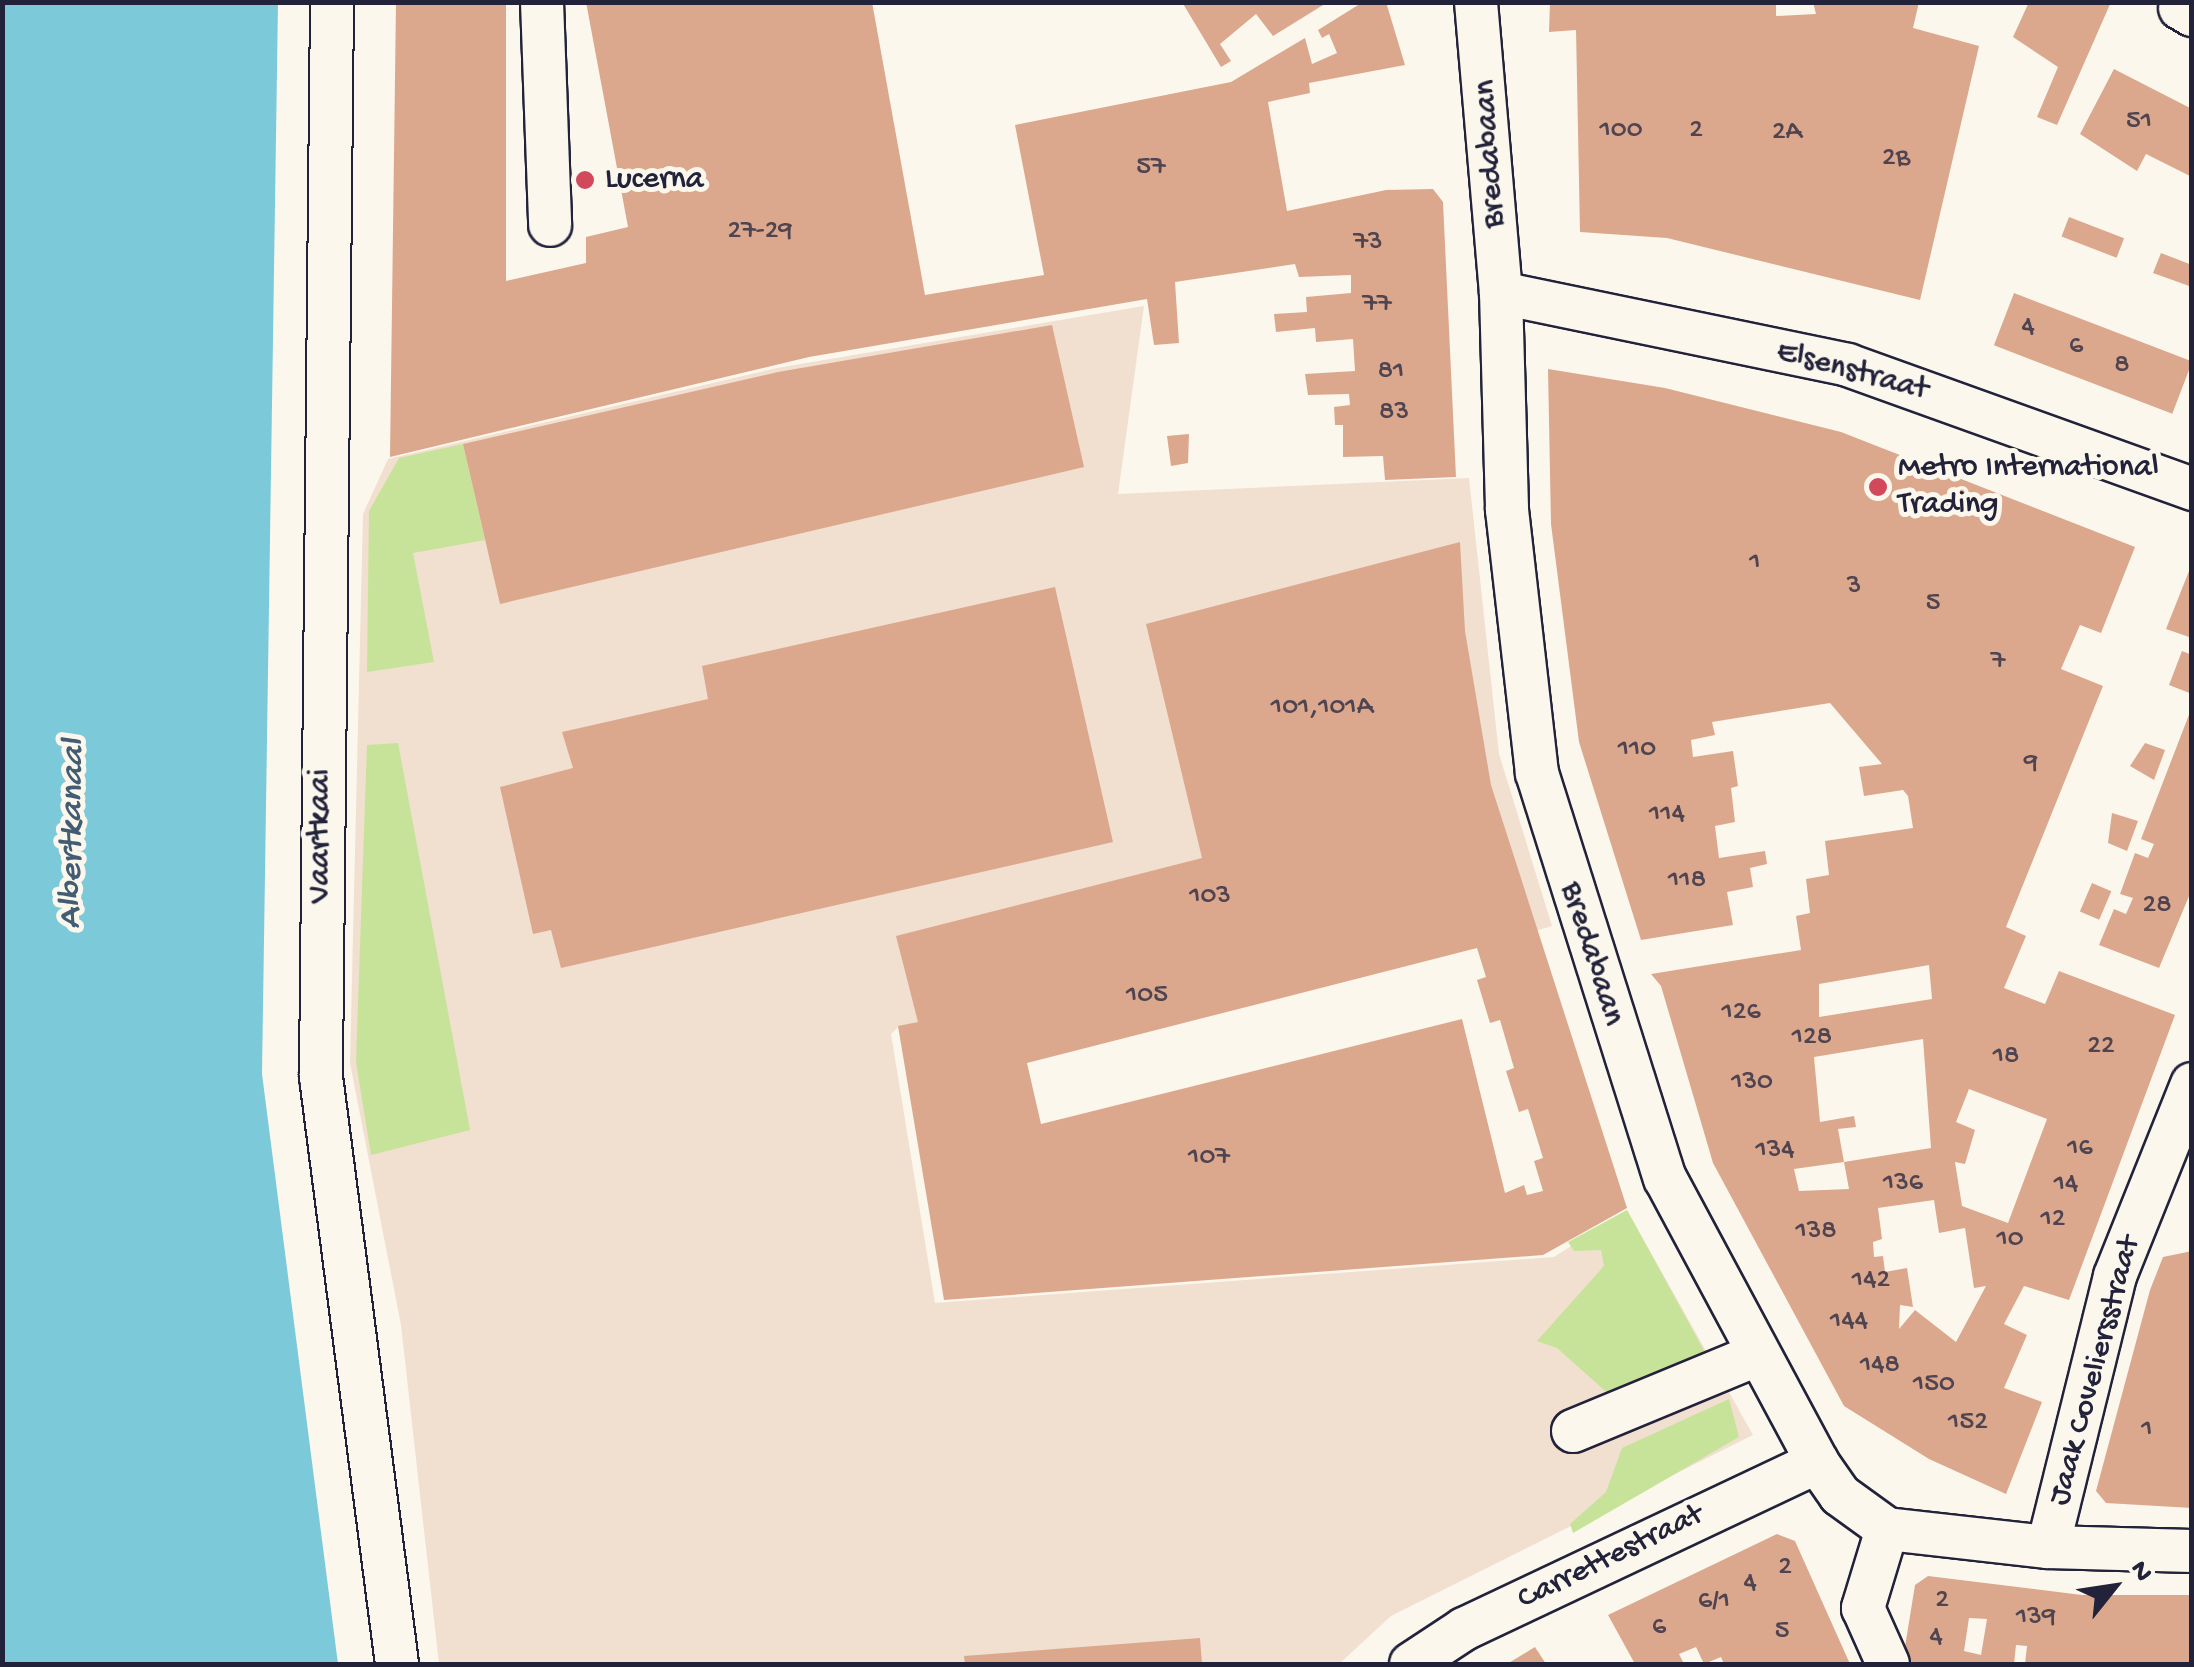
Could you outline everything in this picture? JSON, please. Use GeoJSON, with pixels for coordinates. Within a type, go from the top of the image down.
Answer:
{"type":"FeatureCollection","features":[{"type":"Feature","properties":{"kind":"street","name":"Vaartkaai"},"geometry":{"type":"LineString","coordinates":[[332,2],[320,1077],[397,1664]]}},
{"type":"Feature","properties":{"kind":"street"},"geometry":{"type":"LineString","coordinates":[[542,2],[550,225]]}},
{"type":"Feature","properties":{"kind":"street","name":"Bredabaan"},"geometry":{"type":"LineString","coordinates":[[1476,2],[1501,293],[1508,510],[1545,815],[1665,1178],[1817,1462],[1840,1495],[1887,1529],[2048,1547],[2192,1551]]}},
{"type":"Feature","properties":{"kind":"street","name":"Elsenstraat"},"geometry":{"type":"LineString","coordinates":[[1501,293],[1848,365],[2192,490]]}},
{"type":"Feature","properties":{"kind":"street","name":"Jaak Coveliersstraat"},"geometry":{"type":"LineString","coordinates":[[2048,1547],[2115,1276],[2192,1084]]}},
{"type":"Feature","properties":{"kind":"street"},"geometry":{"type":"LineString","coordinates":[[1573,1432],[1759,1354]]}},
{"type":"Feature","properties":{"kind":"street","name":"Carrettestraat"},"geometry":{"type":"LineString","coordinates":[[1412,1664],[1464,1629],[1817,1462]]}},
{"type":"Feature","properties":{"kind":"street"},"geometry":{"type":"LineString","coordinates":[[1887,1529],[1862,1608],[1888,1664]]}},
{"type":"Feature","properties":{"kind":"shaded area"},"geometry":{"type":"Polygon","coordinates":[[[1144,306],[1118,494],[1469,478],[1499,754],[1552,926],[1477,948],[898,1027],[891,1034],[935,1303],[1554,1257],[1627,1210],[1753,1435],[1391,1616],[1339,1664],[439,1664],[401,1325],[350,1063],[363,514],[388,459],[777,368],[1144,306]]]}},
{"type":"Feature","properties":{"kind":"green space"},"geometry":{"type":"Polygon","coordinates":[[[463,444],[485,540],[413,553],[434,662],[367,672],[369,511],[399,458],[463,444]]]}},
{"type":"Feature","properties":{"kind":"green space"},"geometry":{"type":"Polygon","coordinates":[[[398,743],[470,1130],[371,1155],[356,1062],[367,745],[398,743]]]}},
{"type":"Feature","properties":{"kind":"green space"},"geometry":{"type":"Polygon","coordinates":[[[1627,1210],[1708,1358],[1612,1397],[1557,1348],[1537,1341],[1604,1266],[1601,1250],[1574,1251],[1568,1242],[1627,1210]]]}},
{"type":"Feature","properties":{"kind":"green space"},"geometry":{"type":"Polygon","coordinates":[[[1729,1399],[1739,1437],[1573,1533],[1570,1524],[1606,1492],[1622,1448],[1729,1399]]]}},
{"type":"Feature","properties":{"kind":"water","name":"Albertkanaal"},"geometry":{"type":"Polygon","coordinates":[[[3,2],[278,3],[262,1074],[338,1664],[3,1664],[3,2]]]}},
{"type":"Feature","properties":{"kind":"building"},"geometry":{"type":"Polygon","coordinates":[[[396,2],[506,2],[506,281],[586,263],[586,237],[628,227],[586,2],[872,2],[925,295],[1044,275],[1015,125],[1231,82],[1305,38],[1312,64],[1337,53],[1329,34],[1322,38],[1318,30],[1363,2],[1386,2],[1405,65],[1309,83],[1310,93],[1268,102],[1287,211],[1386,190],[1433,189],[1443,202],[1456,477],[1385,480],[1383,456],[1343,457],[1343,425],[1335,425],[1334,407],[1350,405],[1349,394],[1308,395],[1305,374],[1355,371],[1353,339],[1316,342],[1315,328],[1276,332],[1274,314],[1307,312],[1306,297],[1351,293],[1351,275],[1299,277],[1295,264],[1175,282],[1179,343],[1154,345],[1147,299],[809,357],[390,457],[396,2]]]}},
{"type":"Feature","properties":{"kind":"building"},"geometry":{"type":"Polygon","coordinates":[[[1182,2],[1328,2],[1273,36],[1256,14],[1220,44],[1231,61],[1221,67],[1182,2]]]}},
{"type":"Feature","properties":{"kind":"building"},"geometry":{"type":"Polygon","coordinates":[[[1550,2],[1776,2],[1776,16],[1816,14],[1813,2],[1919,2],[1913,28],[1979,46],[1920,300],[1667,238],[1580,232],[1576,30],[1549,32],[1550,2]]]}},
{"type":"Feature","properties":{"kind":"building"},"geometry":{"type":"Polygon","coordinates":[[[2029,2],[2111,2],[2057,125],[2037,117],[2058,67],[2013,37],[2029,2]]]}},
{"type":"Feature","properties":{"kind":"building"},"geometry":{"type":"Polygon","coordinates":[[[2114,69],[2192,109],[2192,177],[2146,154],[2137,171],[2080,134],[2114,69]]]}},
{"type":"Feature","properties":{"kind":"building"},"geometry":{"type":"Polygon","coordinates":[[[2069,217],[2124,238],[2117,258],[2061,237],[2069,217]]]}},
{"type":"Feature","properties":{"kind":"building"},"geometry":{"type":"Polygon","coordinates":[[[2161,253],[2192,265],[2192,287],[2153,273],[2161,253]]]}},
{"type":"Feature","properties":{"kind":"building"},"geometry":{"type":"Polygon","coordinates":[[[2014,293],[2192,361],[2172,414],[1994,345],[2014,293]]]}},
{"type":"Feature","properties":{"kind":"building"},"geometry":{"type":"Polygon","coordinates":[[[1052,325],[1084,467],[500,604],[463,444],[778,372],[1052,325]]]}},
{"type":"Feature","properties":{"kind":"building"},"geometry":{"type":"Polygon","coordinates":[[[1548,369],[1665,388],[1841,432],[2135,547],[2101,633],[2080,625],[2061,669],[2103,686],[2006,927],[2026,936],[2004,988],[2045,1004],[2059,971],[2175,1015],[2069,1300],[2024,1286],[2004,1324],[2027,1335],[2004,1388],[2042,1402],[2006,1494],[1929,1459],[1844,1406],[1713,1163],[1661,986],[1651,974],[1801,950],[1796,916],[1810,913],[1806,879],[1829,875],[1825,841],[1913,828],[1908,796],[1903,790],[1864,796],[1859,767],[1882,764],[1830,703],[1712,722],[1715,735],[1691,740],[1693,757],[1733,751],[1738,786],[1731,788],[1735,822],[1715,826],[1719,858],[1765,851],[1767,864],[1750,868],[1753,887],[1727,892],[1733,925],[1641,940],[1579,742],[1551,524],[1548,369]],[[1929,965],[1819,984],[1819,1017],[1932,999],[1929,965]],[[1923,1039],[1814,1057],[1820,1122],[1854,1116],[1856,1127],[1838,1129],[1844,1162],[1931,1148],[1923,1039]],[[1969,1089],[1956,1122],[1975,1130],[1965,1164],[1955,1162],[1962,1206],[2008,1223],[2047,1119],[1969,1089]],[[1844,1162],[1794,1169],[1799,1191],[1849,1189],[1844,1162]],[[1934,1200],[1878,1208],[1882,1239],[1873,1242],[1874,1257],[1883,1256],[1885,1272],[1907,1268],[1913,1307],[1900,1305],[1899,1329],[1915,1310],[1956,1342],[1986,1286],[1974,1288],[1965,1228],[1939,1233],[1934,1200]]]}},
{"type":"Feature","properties":{"kind":"building"},"geometry":{"type":"Polygon","coordinates":[[[1189,434],[1188,463],[1171,466],[1167,436],[1189,434]]]}},
{"type":"Feature","properties":{"kind":"building"},"geometry":{"type":"Polygon","coordinates":[[[1460,542],[1465,631],[1491,785],[1627,1208],[1543,1255],[944,1300],[898,1026],[918,1022],[896,936],[1202,858],[1146,624],[1460,542]],[[1477,948],[1027,1063],[1041,1124],[1462,1019],[1505,1193],[1524,1185],[1527,1195],[1543,1191],[1534,1161],[1543,1158],[1528,1109],[1519,1112],[1506,1071],[1514,1068],[1500,1020],[1490,1023],[1477,980],[1486,977],[1477,948]]]}},
{"type":"Feature","properties":{"kind":"building"},"geometry":{"type":"Polygon","coordinates":[[[2192,566],[2192,638],[2166,629],[2192,566]]]}},
{"type":"Feature","properties":{"kind":"building"},"geometry":{"type":"Polygon","coordinates":[[[1055,587],[1113,842],[561,968],[551,930],[533,934],[500,787],[573,768],[562,732],[708,699],[702,666],[1055,587]]]}},
{"type":"Feature","properties":{"kind":"building"},"geometry":{"type":"Polygon","coordinates":[[[2182,651],[2192,655],[2192,694],[2169,685],[2182,651]]]}},
{"type":"Feature","properties":{"kind":"building"},"geometry":{"type":"Polygon","coordinates":[[[2192,707],[2192,889],[2159,968],[2099,945],[2114,909],[2126,914],[2133,898],[2120,894],[2135,853],[2148,858],[2154,844],[2141,839],[2192,707]]]}},
{"type":"Feature","properties":{"kind":"building"},"geometry":{"type":"Polygon","coordinates":[[[2145,743],[2165,750],[2154,780],[2130,766],[2145,743]]]}},
{"type":"Feature","properties":{"kind":"building"},"geometry":{"type":"Polygon","coordinates":[[[2112,813],[2138,821],[2127,851],[2108,843],[2112,813]]]}},
{"type":"Feature","properties":{"kind":"building"},"geometry":{"type":"Polygon","coordinates":[[[2092,883],[2111,891],[2099,920],[2080,912],[2092,883]]]}},
{"type":"Feature","properties":{"kind":"building"},"geometry":{"type":"Polygon","coordinates":[[[2192,1251],[2192,1508],[2106,1503],[2096,1491],[2150,1290],[2163,1257],[2192,1251]]]}},
{"type":"Feature","properties":{"kind":"building"},"geometry":{"type":"Polygon","coordinates":[[[1777,1534],[1795,1541],[1850,1664],[1724,1664],[1721,1657],[1704,1664],[1696,1647],[1679,1654],[1684,1664],[1635,1664],[1608,1615],[1777,1534]]]}},
{"type":"Feature","properties":{"kind":"building"},"geometry":{"type":"Polygon","coordinates":[[[1928,1576],[2082,1595],[2192,1595],[2192,1664],[2025,1664],[2027,1646],[2016,1645],[2014,1664],[1913,1664],[1904,1653],[1915,1585],[1928,1576]],[[1969,1618],[1964,1651],[1981,1655],[1987,1619],[1969,1618]]]}},
{"type":"Feature","properties":{"kind":"building"},"geometry":{"type":"Polygon","coordinates":[[[1200,1638],[1202,1664],[965,1664],[964,1656],[1200,1638]]]}},
{"type":"Feature","properties":{"kind":"building"},"geometry":{"type":"Polygon","coordinates":[[[1535,1647],[1546,1664],[1507,1664],[1535,1647]]]}},
{"type":"Feature","properties":{"kind":"place","name":"Lucerna"},"geometry":{"type":"Point","coordinates":[585,180]}},
{"type":"Feature","properties":{"kind":"place","name":"Metro International Trading"},"geometry":{"type":"Point","coordinates":[1878,487]}}]}
